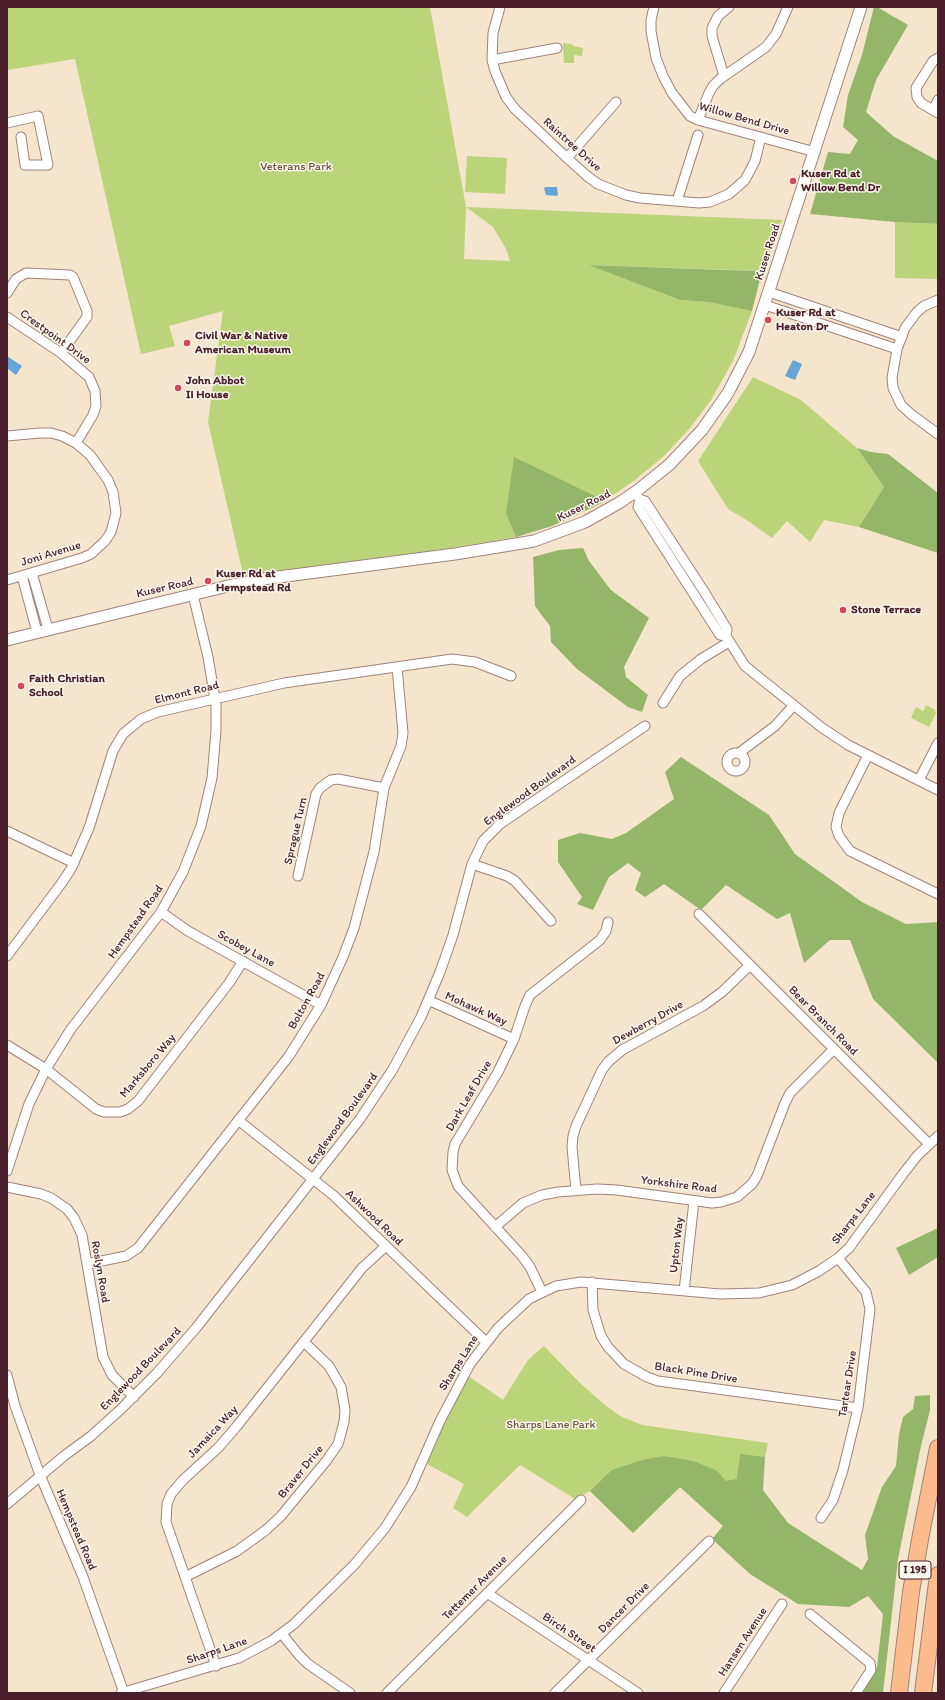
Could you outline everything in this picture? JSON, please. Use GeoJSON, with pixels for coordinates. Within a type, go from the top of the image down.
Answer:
{"type":"FeatureCollection","features":[{"type":"Feature","properties":{"kind":"highway","name":"I 195"},"geometry":{"type":"LineString","coordinates":[[899,1693],[921,1534],[938,1448]]}},
{"type":"Feature","properties":{"kind":"highway","name":"I 195"},"geometry":{"type":"LineString","coordinates":[[923,1693],[938,1575]]}},
{"type":"Feature","properties":{"kind":"street","name":"Raintree Drive"},"geometry":{"type":"LineString","coordinates":[[500,7],[493,33],[492,60],[503,91],[515,109],[567,158],[598,184],[640,198],[699,203],[721,199],[738,188],[751,171],[761,138]]}},
{"type":"Feature","properties":{"kind":"street","name":"Willow Bend Drive"},"geometry":{"type":"LineString","coordinates":[[654,7],[651,20],[651,31],[656,58],[663,76],[684,110],[698,120],[815,152]]}},
{"type":"Feature","properties":{"kind":"street"},"geometry":{"type":"LineString","coordinates":[[724,76],[712,36],[712,28],[718,16],[729,7]]}},
{"type":"Feature","properties":{"kind":"street"},"geometry":{"type":"LineString","coordinates":[[698,120],[713,86],[724,76],[766,47],[772,40],[788,7]]}},
{"type":"Feature","properties":{"kind":"street","name":"Kuser Road"},"geometry":{"type":"LineString","coordinates":[[7,640],[263,579],[455,554],[534,541],[585,522],[637,496],[681,453],[715,412],[728,393],[746,358],[765,305],[861,7]]}},
{"type":"Feature","properties":{"kind":"street"},"geometry":{"type":"LineString","coordinates":[[492,60],[557,48]]}},
{"type":"Feature","properties":{"kind":"street"},"geometry":{"type":"LineString","coordinates":[[938,58],[933,60],[916,88],[916,97],[921,103],[935,111],[938,100]]}},
{"type":"Feature","properties":{"kind":"street"},"geometry":{"type":"LineString","coordinates":[[567,158],[616,102]]}},
{"type":"Feature","properties":{"kind":"street"},"geometry":{"type":"LineString","coordinates":[[7,123],[38,116],[48,164],[25,165],[21,137]]}},
{"type":"Feature","properties":{"kind":"street"},"geometry":{"type":"LineString","coordinates":[[677,201],[698,135]]}},
{"type":"Feature","properties":{"kind":"street"},"geometry":{"type":"LineString","coordinates":[[7,293],[16,279],[26,274],[70,275],[73,277],[87,311],[87,317],[61,353]]}},
{"type":"Feature","properties":{"kind":"street"},"geometry":{"type":"LineString","coordinates":[[769,292],[902,337]]}},
{"type":"Feature","properties":{"kind":"street"},"geometry":{"type":"LineString","coordinates":[[938,300],[924,306],[911,319],[897,349],[892,378],[896,396],[907,412],[938,434]]}},
{"type":"Feature","properties":{"kind":"street"},"geometry":{"type":"LineString","coordinates":[[765,305],[897,349]]}},
{"type":"Feature","properties":{"kind":"street","name":"Crestpoint Drive"},"geometry":{"type":"LineString","coordinates":[[7,316],[61,353],[89,377],[96,391],[96,406],[93,415],[76,443]]}},
{"type":"Feature","properties":{"kind":"street","name":"Joni Avenue"},"geometry":{"type":"LineString","coordinates":[[7,436],[51,433],[62,436],[76,443],[90,455],[108,480],[115,502],[114,523],[105,541],[91,554],[7,580]]}},
{"type":"Feature","properties":{"kind":"street"},"geometry":{"type":"LineString","coordinates":[[637,496],[638,507],[683,569],[720,635],[728,639],[745,666],[820,727],[842,742],[938,790]]}},
{"type":"Feature","properties":{"kind":"street"},"geometry":{"type":"LineString","coordinates":[[32,573],[48,629]]}},
{"type":"Feature","properties":{"kind":"street"},"geometry":{"type":"LineString","coordinates":[[22,576],[37,632]]}},
{"type":"Feature","properties":{"kind":"street","name":"Hempstead Road"},"geometry":{"type":"LineString","coordinates":[[7,1171],[28,1104],[46,1069],[71,1029],[161,912],[190,855],[207,802],[215,753],[216,732],[215,699],[208,657],[193,595]]}},
{"type":"Feature","properties":{"kind":"street"},"geometry":{"type":"LineString","coordinates":[[663,703],[680,676],[728,639]]}},
{"type":"Feature","properties":{"kind":"street","name":"Elmont Road"},"geometry":{"type":"LineString","coordinates":[[7,956],[61,884],[74,863],[89,828],[113,751],[123,734],[136,723],[151,714],[284,683],[452,660],[475,662],[511,676]]}},
{"type":"Feature","properties":{"kind":"street","name":"Bolton Road"},"geometry":{"type":"LineString","coordinates":[[87,1264],[126,1256],[138,1248],[289,1056],[321,1005],[343,958],[362,898],[374,852],[384,788],[403,738],[397,667]]}},
{"type":"Feature","properties":{"kind":"street"},"geometry":{"type":"LineString","coordinates":[[739,753],[775,726],[794,705]]}},
{"type":"Feature","properties":{"kind":"street","name":"Englewood Boulevard"},"geometry":{"type":"LineString","coordinates":[[7,1504],[40,1475],[91,1436],[134,1397],[183,1343],[313,1179],[378,1094],[408,1043],[428,1000],[453,935],[472,864],[483,841],[500,824],[645,726]]}},
{"type":"Feature","properties":{"kind":"street"},"geometry":{"type":"LineString","coordinates":[[919,780],[938,743]]}},
{"type":"Feature","properties":{"kind":"street"},"geometry":{"type":"LineString","coordinates":[[868,755],[839,813],[836,827],[839,836],[850,851],[938,894]]}},
{"type":"Feature","properties":{"kind":"street","name":"Sprague Turn"},"geometry":{"type":"LineString","coordinates":[[298,876],[316,794],[320,788],[331,780],[338,779],[384,788]]}},
{"type":"Feature","properties":{"kind":"street"},"geometry":{"type":"LineString","coordinates":[[7,831],[74,863]]}},
{"type":"Feature","properties":{"kind":"street"},"geometry":{"type":"LineString","coordinates":[[472,864],[507,876],[515,881],[551,921]]}},
{"type":"Feature","properties":{"kind":"street","name":"Scobey Lane"},"geometry":{"type":"LineString","coordinates":[[161,912],[188,931],[321,1005]]}},
{"type":"Feature","properties":{"kind":"street","name":"Bear Branch Road"},"geometry":{"type":"LineString","coordinates":[[699,914],[929,1144]]}},
{"type":"Feature","properties":{"kind":"street","name":"Dark Leaf Drive"},"geometry":{"type":"LineString","coordinates":[[542,1292],[530,1267],[522,1256],[458,1186],[453,1174],[451,1161],[456,1144],[483,1098],[514,1039],[530,996],[600,940],[606,931],[608,922]]}},
{"type":"Feature","properties":{"kind":"street","name":"Marksboro Way"},"geometry":{"type":"LineString","coordinates":[[7,1045],[46,1069],[96,1109],[112,1113],[128,1109],[138,1101],[229,983],[243,961]]}},
{"type":"Feature","properties":{"kind":"street","name":"Dewberry Drive"},"geometry":{"type":"LineString","coordinates":[[576,1190],[572,1147],[573,1136],[576,1126],[602,1070],[608,1062],[622,1050],[715,998],[750,965]]}},
{"type":"Feature","properties":{"kind":"street","name":"Mohawk Way"},"geometry":{"type":"LineString","coordinates":[[428,1000],[514,1039]]}},
{"type":"Feature","properties":{"kind":"street","name":"Yorkshire Road"},"geometry":{"type":"LineString","coordinates":[[495,1227],[514,1209],[532,1198],[576,1190],[617,1190],[712,1203],[730,1200],[745,1191],[758,1176],[790,1093],[834,1049]]}},
{"type":"Feature","properties":{"kind":"street","name":"Ashwood Road"},"geometry":{"type":"LineString","coordinates":[[238,1120],[333,1195],[486,1342]]}},
{"type":"Feature","properties":{"kind":"street","name":"Sharps Lane"},"geometry":{"type":"LineString","coordinates":[[123,1693],[216,1666],[257,1650],[282,1634],[354,1565],[385,1528],[411,1487],[452,1396],[470,1364],[486,1342],[520,1307],[542,1292],[570,1283],[592,1282],[740,1295],[775,1290],[806,1279],[838,1258],[858,1237],[903,1174],[929,1144],[938,1136]]}},
{"type":"Feature","properties":{"kind":"street","name":"Roslyn Road"},"geometry":{"type":"LineString","coordinates":[[7,1187],[41,1194],[52,1198],[67,1209],[79,1226],[103,1357],[112,1375],[134,1397]]}},
{"type":"Feature","properties":{"kind":"street","name":"Upton Way"},"geometry":{"type":"LineString","coordinates":[[684,1291],[694,1201]]}},
{"type":"Feature","properties":{"kind":"street","name":"Jamaica Way"},"geometry":{"type":"LineString","coordinates":[[216,1666],[166,1522],[167,1504],[171,1494],[183,1480],[218,1448],[362,1268],[386,1246]]}},
{"type":"Feature","properties":{"kind":"street","name":"Tartear Drive"},"geometry":{"type":"LineString","coordinates":[[822,1518],[833,1500],[843,1470],[858,1408],[870,1309],[869,1300],[862,1285],[838,1258]]}},
{"type":"Feature","properties":{"kind":"street","name":"Black Pine Drive"},"geometry":{"type":"LineString","coordinates":[[592,1282],[593,1310],[601,1336],[615,1356],[641,1375],[658,1381],[858,1408]]}},
{"type":"Feature","properties":{"kind":"street","name":"Braver Drive"},"geometry":{"type":"LineString","coordinates":[[185,1577],[237,1551],[266,1530],[281,1516],[323,1466],[338,1444],[344,1422],[345,1410],[341,1387],[329,1366],[304,1342]]}},
{"type":"Feature","properties":{"kind":"street","name":"Hempstead Road"},"geometry":{"type":"LineString","coordinates":[[7,1375],[11,1408],[83,1577],[123,1693]]}},
{"type":"Feature","properties":{"kind":"street","name":"Tettemer Avenue"},"geometry":{"type":"LineString","coordinates":[[387,1693],[581,1500]]}},
{"type":"Feature","properties":{"kind":"street","name":"Dancer Drive"},"geometry":{"type":"LineString","coordinates":[[555,1693],[709,1541]]}},
{"type":"Feature","properties":{"kind":"street","name":"Birch Street"},"geometry":{"type":"LineString","coordinates":[[487,1593],[638,1693]]}},
{"type":"Feature","properties":{"kind":"street","name":"Hansen Avenue"},"geometry":{"type":"LineString","coordinates":[[724,1693],[782,1604]]}},
{"type":"Feature","properties":{"kind":"street"},"geometry":{"type":"LineString","coordinates":[[810,1614],[870,1663],[871,1670],[856,1693]]}},
{"type":"Feature","properties":{"kind":"street"},"geometry":{"type":"LineString","coordinates":[[282,1634],[308,1664],[350,1693]]}},
{"type":"Feature","properties":{"kind":"green space","name":"Veterans Park"},"geometry":{"type":"Polygon","coordinates":[[[7,7],[430,7],[466,207],[782,220],[762,271],[591,265],[680,300],[708,302],[752,311],[733,361],[711,400],[690,428],[664,456],[635,480],[600,504],[597,496],[506,514],[516,537],[245,583],[208,422],[223,311],[169,326],[175,346],[141,354],[75,59],[7,70],[7,7]],[[466,207],[464,259],[510,261],[506,249],[493,227],[466,207]]]}},
{"type":"Feature","properties":{"kind":"green space"},"geometry":{"type":"Polygon","coordinates":[[[874,7],[877,7],[908,25],[876,80],[866,112],[893,136],[938,161],[938,224],[895,222],[810,214],[828,152],[850,154],[858,140],[843,127],[848,95],[862,55],[874,7]]]}},
{"type":"Feature","properties":{"kind":"green space"},"geometry":{"type":"Polygon","coordinates":[[[563,43],[572,44],[573,46],[583,48],[582,56],[574,55],[574,63],[564,63],[563,43]]]}},
{"type":"Feature","properties":{"kind":"green space"},"geometry":{"type":"Polygon","coordinates":[[[467,156],[507,158],[505,194],[465,192],[467,156]]]}},
{"type":"Feature","properties":{"kind":"green space"},"geometry":{"type":"Polygon","coordinates":[[[895,222],[938,224],[938,279],[895,278],[895,222]]]}},
{"type":"Feature","properties":{"kind":"green space"},"geometry":{"type":"Polygon","coordinates":[[[589,265],[762,271],[752,311],[708,302],[680,300],[589,265]]]}},
{"type":"Feature","properties":{"kind":"green space"},"geometry":{"type":"Polygon","coordinates":[[[753,377],[801,400],[857,448],[884,487],[859,527],[824,520],[810,542],[787,521],[772,538],[728,509],[698,461],[753,377]]]}},
{"type":"Feature","properties":{"kind":"green space"},"geometry":{"type":"Polygon","coordinates":[[[857,448],[871,452],[888,454],[938,493],[938,553],[859,527],[884,487],[857,448]]]}},
{"type":"Feature","properties":{"kind":"green space"},"geometry":{"type":"Polygon","coordinates":[[[514,457],[597,497],[600,504],[552,526],[516,537],[506,514],[514,457]]]}},
{"type":"Feature","properties":{"kind":"green space"},"geometry":{"type":"Polygon","coordinates":[[[583,548],[589,561],[611,590],[649,618],[624,667],[626,677],[648,695],[642,712],[628,707],[577,669],[551,642],[550,626],[535,606],[533,557],[559,550],[583,548]]]}},
{"type":"Feature","properties":{"kind":"green space"},"geometry":{"type":"Polygon","coordinates":[[[926,705],[935,710],[936,713],[929,727],[911,718],[916,707],[923,711],[926,705]]]}},
{"type":"Feature","properties":{"kind":"green space"},"geometry":{"type":"Polygon","coordinates":[[[681,757],[769,815],[795,854],[862,902],[906,924],[938,922],[938,1063],[873,999],[850,940],[830,940],[804,963],[790,913],[777,919],[726,885],[701,910],[664,884],[645,897],[635,890],[641,873],[628,863],[609,877],[593,910],[577,904],[582,897],[558,862],[558,840],[580,833],[612,839],[626,833],[674,799],[665,772],[681,757]]]}},
{"type":"Feature","properties":{"kind":"green space"},"geometry":{"type":"Polygon","coordinates":[[[938,1228],[938,1257],[909,1275],[896,1248],[938,1228]]]}},
{"type":"Feature","properties":{"kind":"green space","name":"Sharps Lane Park"},"geometry":{"type":"Polygon","coordinates":[[[544,1346],[580,1383],[620,1416],[642,1425],[768,1443],[765,1457],[723,1526],[680,1487],[633,1533],[590,1491],[575,1499],[520,1465],[467,1517],[453,1508],[464,1484],[427,1464],[446,1416],[468,1376],[503,1400],[528,1360],[544,1346]]]}},
{"type":"Feature","properties":{"kind":"green space"},"geometry":{"type":"Polygon","coordinates":[[[930,1395],[930,1410],[921,1446],[898,1559],[883,1693],[862,1693],[877,1667],[883,1614],[868,1596],[849,1607],[798,1604],[750,1574],[712,1539],[723,1526],[680,1487],[633,1533],[590,1491],[612,1470],[642,1460],[664,1456],[693,1461],[716,1470],[726,1481],[737,1479],[740,1454],[765,1457],[763,1490],[788,1523],[862,1570],[868,1559],[865,1535],[882,1487],[896,1466],[899,1434],[903,1417],[913,1409],[915,1396],[930,1395]]]}},
{"type":"Feature","properties":{"kind":"water"},"geometry":{"type":"Polygon","coordinates":[[[557,187],[557,196],[546,195],[544,188],[557,187]]]}},
{"type":"Feature","properties":{"kind":"water"},"geometry":{"type":"Polygon","coordinates":[[[7,356],[22,366],[16,375],[7,368],[7,356]]]}},
{"type":"Feature","properties":{"kind":"water"},"geometry":{"type":"Polygon","coordinates":[[[793,360],[802,364],[795,380],[785,376],[793,360]]]}},
{"type":"Feature","properties":{"kind":"place","name":"Kuser Rd at Willow Bend Dr"},"geometry":{"type":"Point","coordinates":[793,181]}},
{"type":"Feature","properties":{"kind":"place","name":"Kuser Rd at Heaton Dr"},"geometry":{"type":"Point","coordinates":[768,320]}},
{"type":"Feature","properties":{"kind":"place","name":"Civil War & Native American Museum"},"geometry":{"type":"Point","coordinates":[187,343]}},
{"type":"Feature","properties":{"kind":"place","name":"John Abbot II House"},"geometry":{"type":"Point","coordinates":[178,388]}},
{"type":"Feature","properties":{"kind":"place","name":"Kuser Rd at Hempstead Rd"},"geometry":{"type":"Point","coordinates":[208,581]}},
{"type":"Feature","properties":{"kind":"place","name":"Stone Terrace"},"geometry":{"type":"Point","coordinates":[843,610]}},
{"type":"Feature","properties":{"kind":"place","name":"Faith Christian School"},"geometry":{"type":"Point","coordinates":[21,686]}}]}
